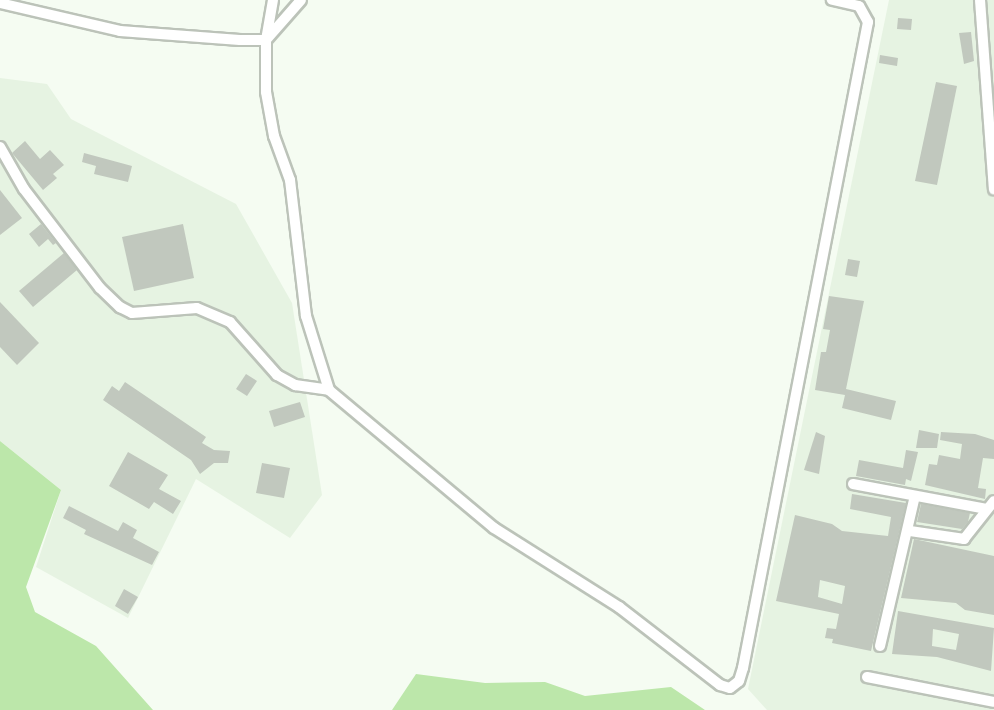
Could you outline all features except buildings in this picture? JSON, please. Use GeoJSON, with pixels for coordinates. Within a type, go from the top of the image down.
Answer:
{"type":"FeatureCollection","features":[{"type":"Feature","properties":{"kind":"street"},"geometry":{"type":"LineString","coordinates":[[273,0],[266,40],[266,92],[274,136],[290,180],[306,316],[329,390]]}},
{"type":"Feature","properties":{"kind":"street"},"geometry":{"type":"LineString","coordinates":[[266,40],[301,0]]}},
{"type":"Feature","properties":{"kind":"street"},"geometry":{"type":"LineString","coordinates":[[0,147],[24,189],[100,288],[120,307],[132,313],[180,308],[217,315],[246,337],[278,375],[295,385],[329,390],[494,528],[602,595],[720,685],[730,688],[739,681],[743,668],[868,22],[859,6],[832,0]]}},
{"type":"Feature","properties":{"kind":"street"},"geometry":{"type":"LineString","coordinates":[[980,0],[991,122],[994,189]]}},
{"type":"Feature","properties":{"kind":"street"},"geometry":{"type":"LineString","coordinates":[[0,3],[120,31],[266,40]]}},
{"type":"Feature","properties":{"kind":"street"},"geometry":{"type":"LineString","coordinates":[[853,484],[915,496],[991,505]]}},
{"type":"Feature","properties":{"kind":"street"},"geometry":{"type":"LineString","coordinates":[[880,646],[910,531],[915,496]]}},
{"type":"Feature","properties":{"kind":"street"},"geometry":{"type":"LineString","coordinates":[[910,531],[964,539],[991,505]]}},
{"type":"Feature","properties":{"kind":"street"},"geometry":{"type":"LineString","coordinates":[[867,677],[994,702]]}},
{"type":"Feature","properties":{"kind":"shaded area"},"geometry":{"type":"Polygon","coordinates":[[[889,0],[994,0],[994,710],[767,710],[748,689],[889,0]]]}},
{"type":"Feature","properties":{"kind":"shaded area"},"geometry":{"type":"Polygon","coordinates":[[[0,78],[47,84],[71,119],[236,204],[292,303],[322,495],[290,538],[196,479],[128,618],[36,567],[61,490],[0,441],[0,78]]]}},
{"type":"Feature","properties":{"kind":"green space"},"geometry":{"type":"Polygon","coordinates":[[[0,441],[61,490],[26,587],[35,612],[96,646],[153,710],[0,710],[0,441]]]}},
{"type":"Feature","properties":{"kind":"green space"},"geometry":{"type":"Polygon","coordinates":[[[416,674],[485,683],[545,682],[585,696],[671,687],[705,710],[392,710],[416,674]]]}}]}
